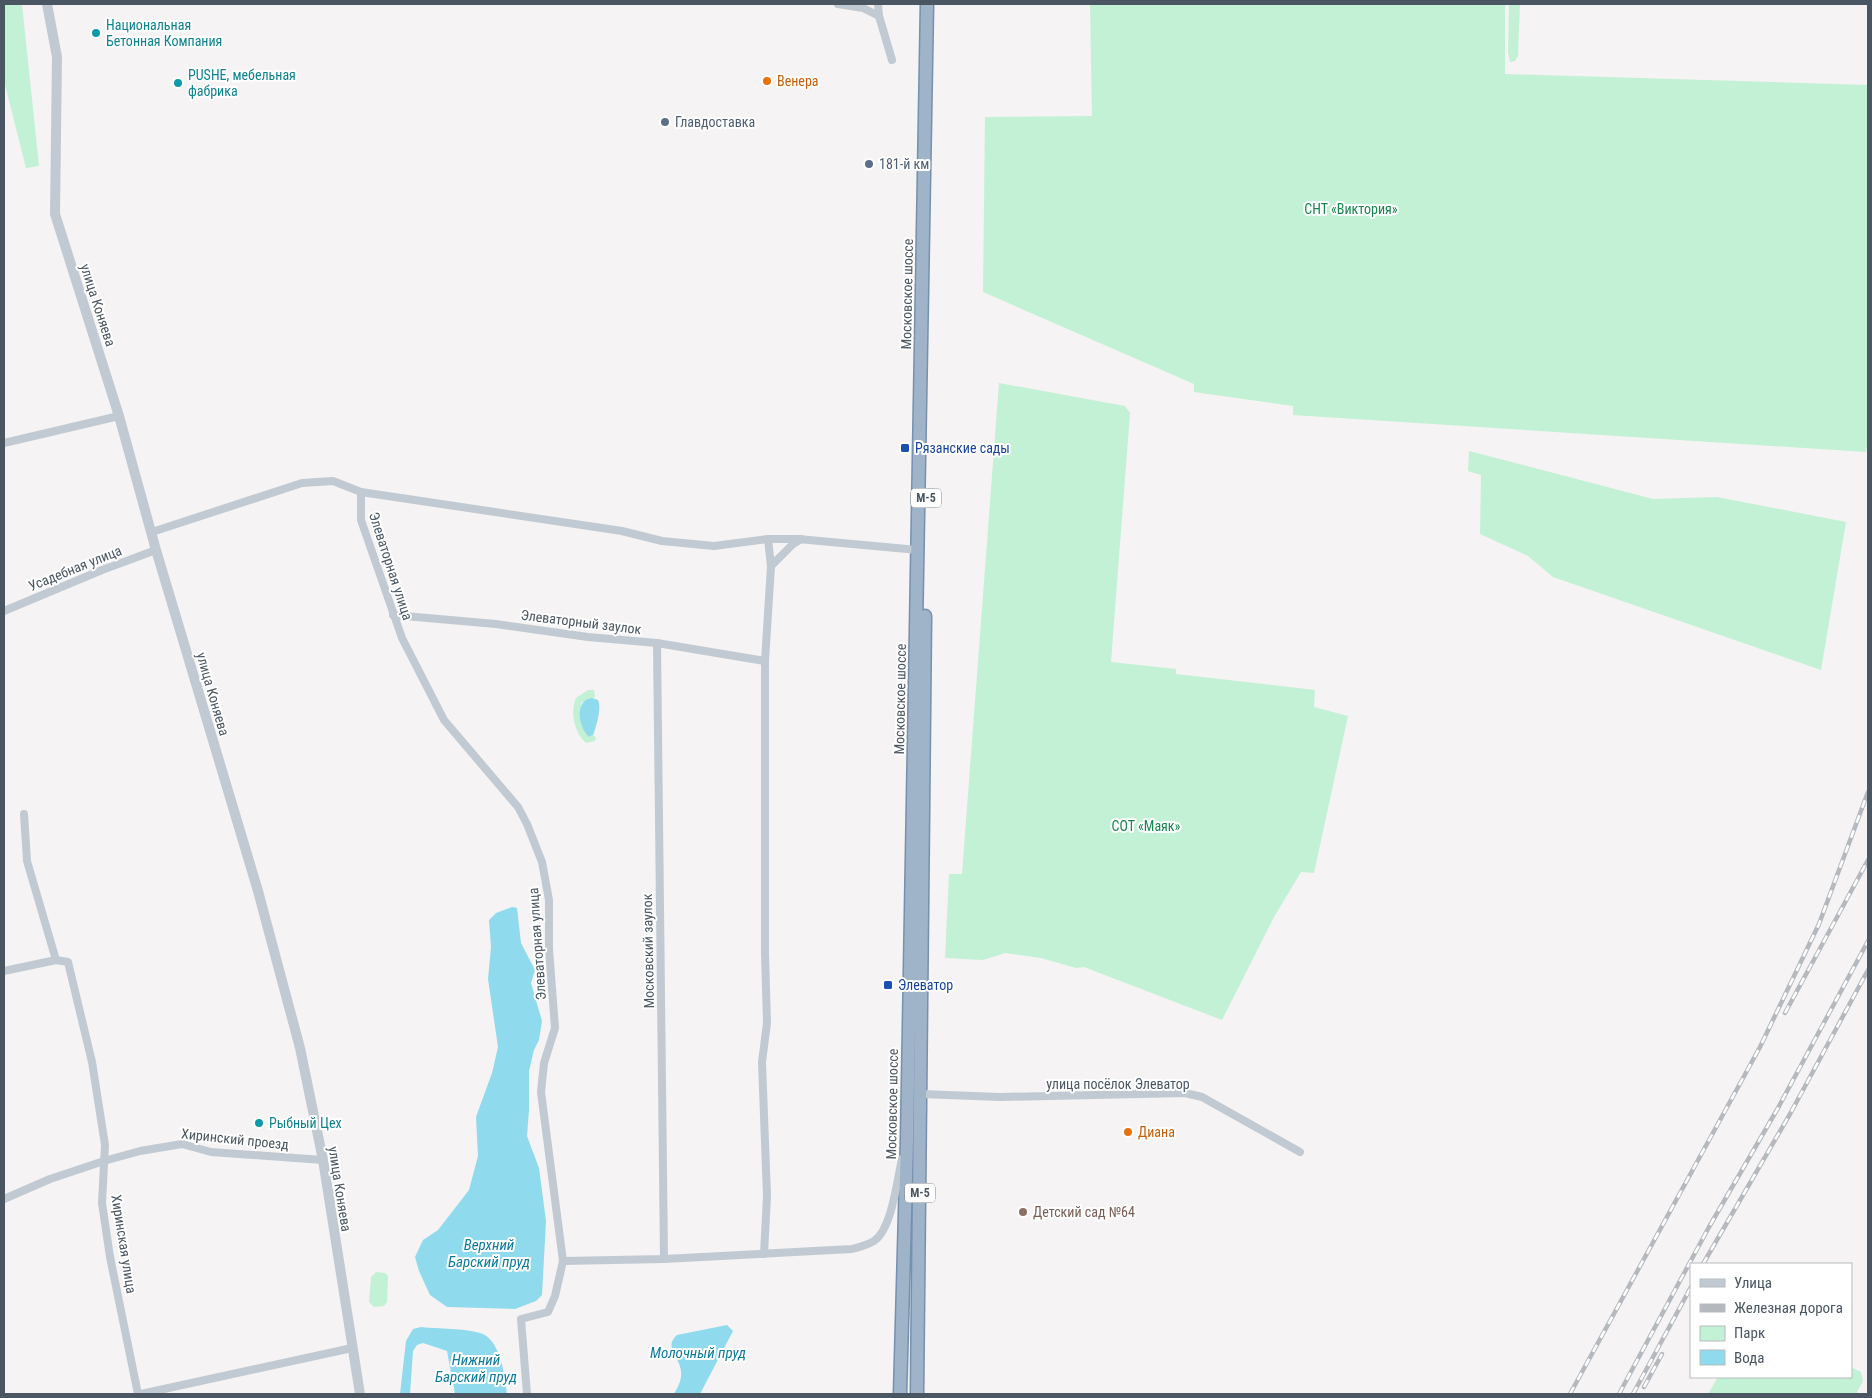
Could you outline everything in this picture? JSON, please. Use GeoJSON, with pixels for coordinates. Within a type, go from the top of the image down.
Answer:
{"type":"FeatureCollection","features":[{"type":"Feature","properties":{"kind":"highway","name":"Московское шоссе"},"geometry":{"type":"LineString","coordinates":[[900,1394],[907,1140],[927,4]]}},
{"type":"Feature","properties":{"kind":"highway","name":"Московское шоссе"},"geometry":{"type":"LineString","coordinates":[[917,1394],[925,552],[935,4]]}},
{"type":"Feature","properties":{"kind":"street","name":"улица Коняева"},"geometry":{"type":"LineString","coordinates":[[47,4],[57,58],[55,214],[119,416],[156,550],[273,946],[300,1048],[323,1160],[360,1394]]}},
{"type":"Feature","properties":{"kind":"street"},"geometry":{"type":"LineString","coordinates":[[838,4],[863,8],[878,16]]}},
{"type":"Feature","properties":{"kind":"street"},"geometry":{"type":"LineString","coordinates":[[878,4],[878,16],[892,60]]}},
{"type":"Feature","properties":{"kind":"street"},"geometry":{"type":"LineString","coordinates":[[4,443],[119,416]]}},
{"type":"Feature","properties":{"kind":"street","name":"Элеваторная улица"},"geometry":{"type":"LineString","coordinates":[[152,532],[302,483],[333,481],[361,492],[622,531],[662,541],[714,546],[768,539],[802,539],[918,550]]}},
{"type":"Feature","properties":{"kind":"street","name":"Элеваторная улица"},"geometry":{"type":"LineString","coordinates":[[361,492],[361,520],[402,638],[444,720],[518,807],[542,862],[549,900],[548,949],[556,1028],[544,1063],[541,1092],[564,1261]]}},
{"type":"Feature","properties":{"kind":"street"},"geometry":{"type":"LineString","coordinates":[[764,1254],[767,1196],[762,1062],[767,1023],[765,954],[765,661],[770,566],[768,539]]}},
{"type":"Feature","properties":{"kind":"street"},"geometry":{"type":"LineString","coordinates":[[770,566],[793,544],[802,539]]}},
{"type":"Feature","properties":{"kind":"street","name":"Усадебная улица"},"geometry":{"type":"LineString","coordinates":[[4,611],[102,570],[156,550]]}},
{"type":"Feature","properties":{"kind":"street","name":"Элеваторный заулок"},"geometry":{"type":"LineString","coordinates":[[393,615],[496,624],[588,638],[657,643],[765,661]]}},
{"type":"Feature","properties":{"kind":"street","name":"Московский заулок"},"geometry":{"type":"LineString","coordinates":[[657,643],[664,1259]]}},
{"type":"Feature","properties":{"kind":"street","name":"Хиринская улица"},"geometry":{"type":"LineString","coordinates":[[24,814],[27,861],[56,960],[68,962],[80,1010],[105,1145],[102,1203],[110,1256],[140,1394]]}},
{"type":"Feature","properties":{"kind":"street"},"geometry":{"type":"LineString","coordinates":[[4,971],[56,960]]}},
{"type":"Feature","properties":{"kind":"street","name":"улица посёлок Элеватор"},"geometry":{"type":"LineString","coordinates":[[921,1094],[1000,1097],[1185,1093],[1202,1097],[1300,1152]]}},
{"type":"Feature","properties":{"kind":"street"},"geometry":{"type":"LineString","coordinates":[[527,1394],[521,1319],[548,1312],[556,1296],[564,1261],[664,1259],[852,1249],[874,1241],[882,1232],[891,1207],[907,1140]]}},
{"type":"Feature","properties":{"kind":"street","name":"Хиринский проезд"},"geometry":{"type":"LineString","coordinates":[[4,1199],[104,1161],[140,1151],[182,1144],[211,1152],[323,1160]]}},
{"type":"Feature","properties":{"kind":"street"},"geometry":{"type":"LineString","coordinates":[[140,1394],[352,1348]]}},
{"type":"Feature","properties":{"kind":"green space"},"geometry":{"type":"Polygon","coordinates":[[[4,4],[22,4],[39,166],[26,168],[4,81],[4,4]]]}},
{"type":"Feature","properties":{"kind":"green space","name":"СНТ «Виктория»"},"geometry":{"type":"Polygon","coordinates":[[[1090,4],[1505,4],[1505,74],[1868,85],[1868,440],[1866,452],[1293,415],[1293,406],[1194,392],[1194,384],[983,292],[985,117],[1092,116],[1090,4]]]}},
{"type":"Feature","properties":{"kind":"green space"},"geometry":{"type":"Polygon","coordinates":[[[1509,4],[1520,4],[1518,56],[1515,61],[1510,62],[1508,52],[1509,4]]]}},
{"type":"Feature","properties":{"kind":"green space","name":"СОТ «Маяк»"},"geometry":{"type":"Polygon","coordinates":[[[999,383],[1125,406],[1130,413],[1111,662],[1176,669],[1176,674],[1315,690],[1314,707],[1348,716],[1314,873],[1301,872],[1274,917],[1222,1020],[1084,967],[1076,968],[1041,958],[1005,953],[983,960],[945,958],[949,874],[962,874],[999,383]]]}},
{"type":"Feature","properties":{"kind":"green space"},"geometry":{"type":"Polygon","coordinates":[[[1469,451],[1653,499],[1717,497],[1846,522],[1821,670],[1553,577],[1528,556],[1480,534],[1481,475],[1468,471],[1469,451]]]}},
{"type":"Feature","properties":{"kind":"green space"},"geometry":{"type":"Polygon","coordinates":[[[588,690],[594,690],[595,697],[581,703],[581,723],[589,737],[594,735],[596,738],[595,741],[586,743],[576,728],[573,709],[576,698],[588,690]]]}},
{"type":"Feature","properties":{"kind":"green space"},"geometry":{"type":"Polygon","coordinates":[[[376,1272],[385,1273],[388,1276],[387,1302],[384,1306],[374,1307],[369,1302],[371,1277],[376,1272]]]}},
{"type":"Feature","properties":{"kind":"green space"},"geometry":{"type":"Polygon","coordinates":[[[1852,1368],[1861,1372],[1863,1381],[1856,1394],[1708,1394],[1717,1378],[1852,1378],[1852,1368]]]}},
{"type":"Feature","properties":{"kind":"water"},"geometry":{"type":"Polygon","coordinates":[[[592,698],[598,700],[599,712],[593,735],[589,737],[585,733],[580,721],[580,709],[586,700],[592,698]]]}},
{"type":"Feature","properties":{"kind":"water","name":"Верхний Барский пруд"},"geometry":{"type":"Polygon","coordinates":[[[512,907],[517,908],[521,943],[535,970],[531,983],[542,1021],[539,1040],[534,1050],[529,1071],[527,1136],[539,1168],[546,1221],[542,1295],[536,1301],[515,1309],[447,1307],[430,1295],[415,1257],[423,1240],[438,1230],[469,1190],[478,1156],[476,1117],[492,1073],[498,1047],[488,979],[491,947],[489,920],[496,913],[512,907]]]}},
{"type":"Feature","properties":{"kind":"water","name":"Молочный пруд"},"geometry":{"type":"Polygon","coordinates":[[[727,1325],[733,1331],[700,1394],[674,1394],[681,1374],[680,1366],[672,1348],[673,1339],[677,1335],[727,1325]]]}},
{"type":"Feature","properties":{"kind":"water","name":"Нижний Барский пруд"},"geometry":{"type":"Polygon","coordinates":[[[421,1327],[467,1330],[487,1336],[497,1350],[505,1378],[507,1394],[455,1394],[447,1351],[423,1343],[417,1345],[413,1351],[410,1394],[400,1394],[406,1341],[413,1329],[421,1327]]]}},
{"type":"Feature","properties":{"kind":"railway"},"geometry":{"type":"LineString","coordinates":[[1570,1394],[1760,1047],[1819,924],[1868,792]]}},
{"type":"Feature","properties":{"kind":"railway"},"geometry":{"type":"LineString","coordinates":[[1785,1013],[1868,860]]}},
{"type":"Feature","properties":{"kind":"railway"},"geometry":{"type":"LineString","coordinates":[[1619,1394],[1709,1227],[1778,1108],[1868,941]]}},
{"type":"Feature","properties":{"kind":"railway"},"geometry":{"type":"LineString","coordinates":[[1704,1263],[1790,1114],[1868,970]]}},
{"type":"Feature","properties":{"kind":"railway"},"geometry":{"type":"LineString","coordinates":[[1633,1394],[1690,1289]]}},
{"type":"Feature","properties":{"kind":"railway"},"geometry":{"type":"LineString","coordinates":[[1644,1387],[1662,1354]]}},
{"type":"Feature","properties":{"kind":"place","name":"Национальная Бетонная Компания"},"geometry":{"type":"Point","coordinates":[96,33]}},
{"type":"Feature","properties":{"kind":"place","name":"Венера"},"geometry":{"type":"Point","coordinates":[767,81]}},
{"type":"Feature","properties":{"kind":"place","name":"PUSHE, мебельная фабрика"},"geometry":{"type":"Point","coordinates":[178,83]}},
{"type":"Feature","properties":{"kind":"place","name":"Главдоставка"},"geometry":{"type":"Point","coordinates":[665,122]}},
{"type":"Feature","properties":{"kind":"place","name":"181-й км"},"geometry":{"type":"Point","coordinates":[869,164]}},
{"type":"Feature","properties":{"kind":"place","name":"Рязанские сады"},"geometry":{"type":"Point","coordinates":[905,448]}},
{"type":"Feature","properties":{"kind":"place","name":"Элеватор"},"geometry":{"type":"Point","coordinates":[888,985]}},
{"type":"Feature","properties":{"kind":"place","name":"Рыбный Цех"},"geometry":{"type":"Point","coordinates":[259,1123]}},
{"type":"Feature","properties":{"kind":"place","name":"Диана"},"geometry":{"type":"Point","coordinates":[1128,1132]}},
{"type":"Feature","properties":{"kind":"place","name":"Детский сад №64"},"geometry":{"type":"Point","coordinates":[1023,1212]}}]}
